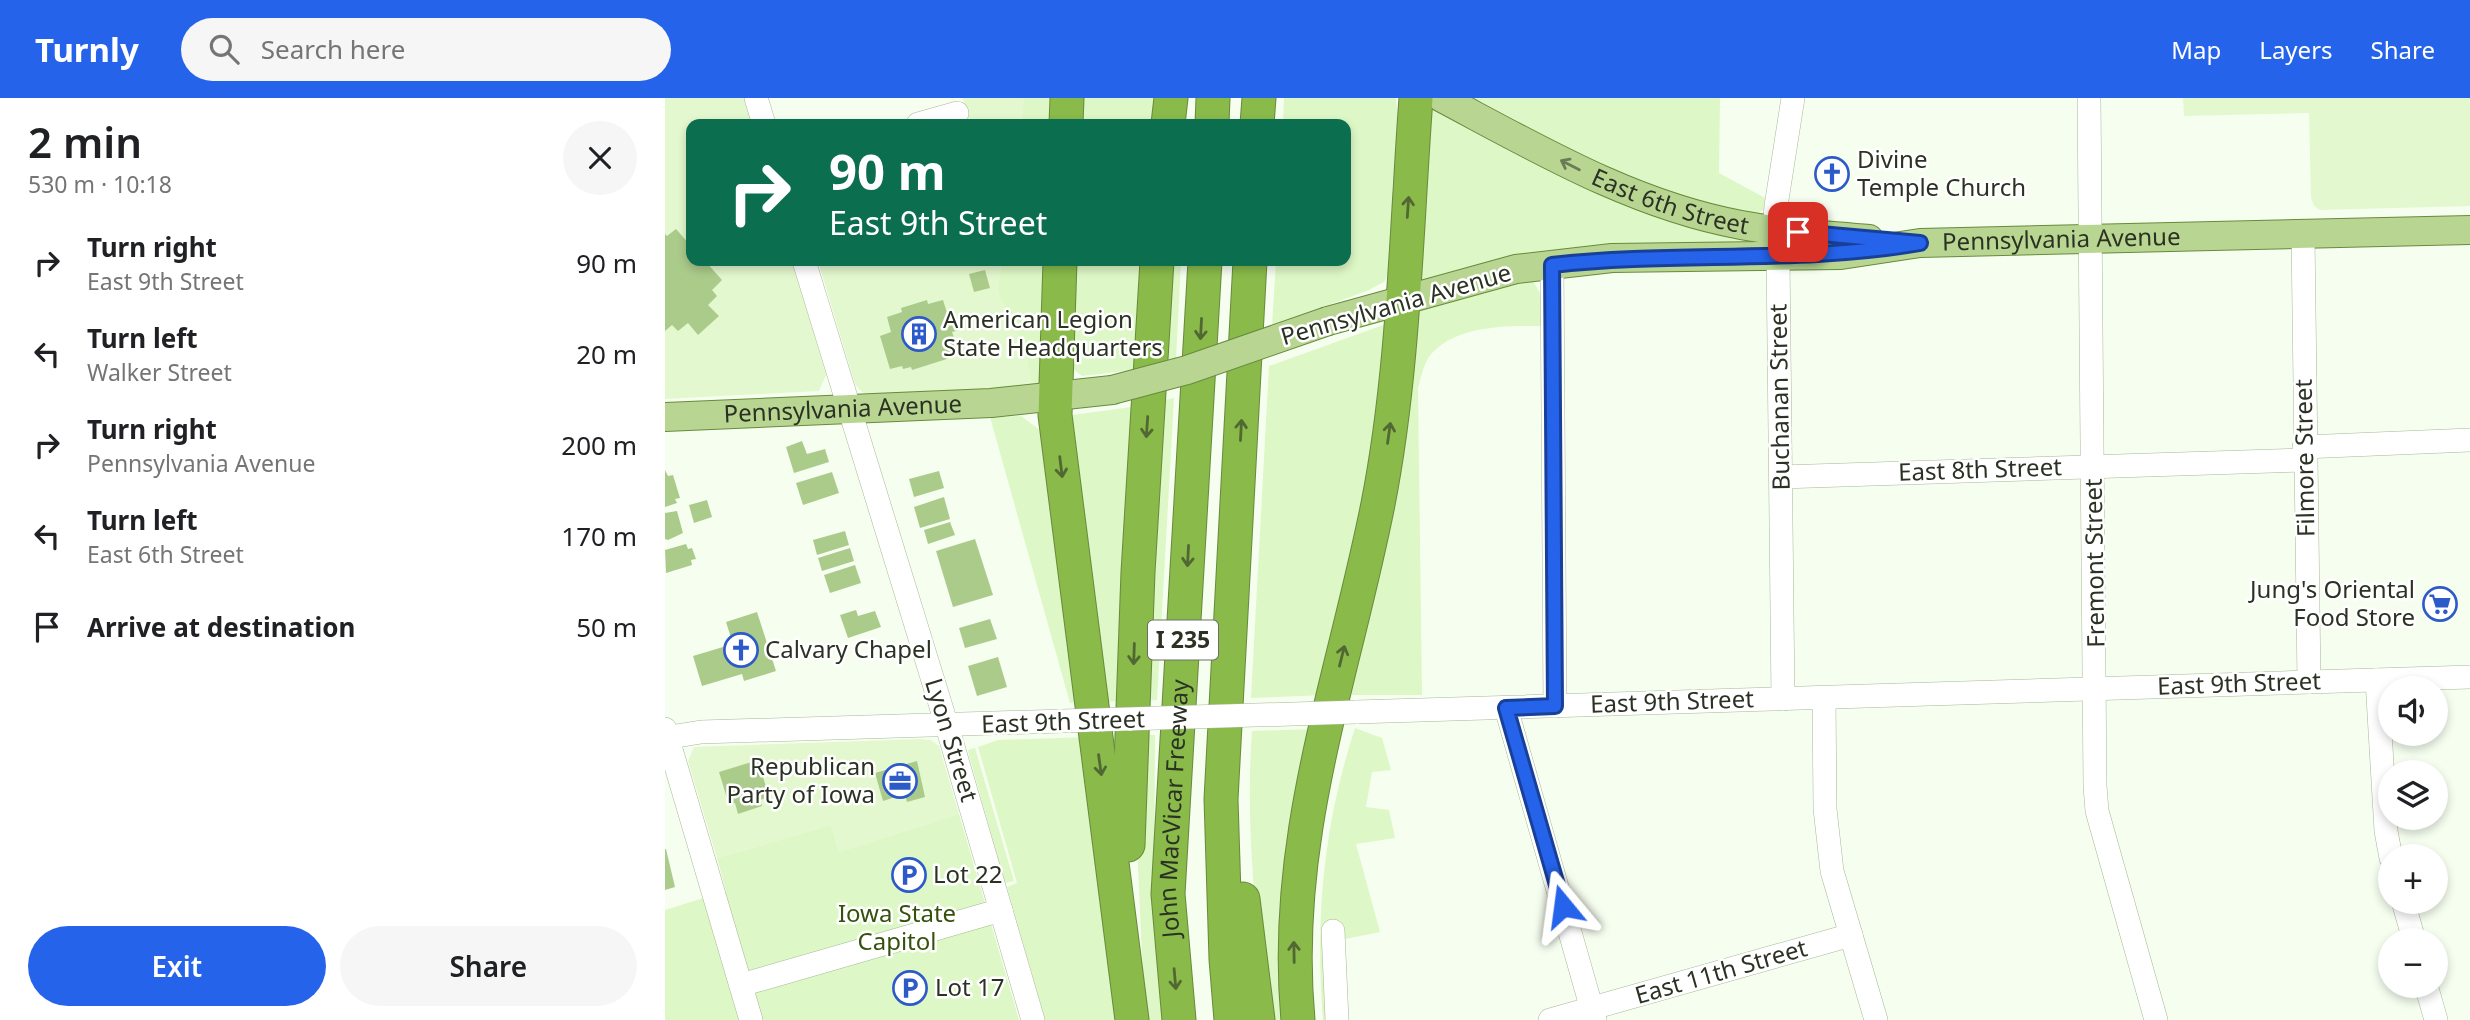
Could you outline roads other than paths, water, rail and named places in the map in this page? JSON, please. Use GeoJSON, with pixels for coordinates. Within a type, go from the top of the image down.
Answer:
{"type":"FeatureCollection","features":[{"type":"Feature","properties":{"kind":"highway"},"geometry":{"type":"LineString","coordinates":[[1066,119],[1067,98]]}},
{"type":"Feature","properties":{"kind":"highway"},"geometry":{"type":"LineString","coordinates":[[1169,119],[1171,98]]}},
{"type":"Feature","properties":{"kind":"highway"},"geometry":{"type":"LineString","coordinates":[[1212,119],[1213,98]]}},
{"type":"Feature","properties":{"kind":"highway"},"geometry":{"type":"LineString","coordinates":[[1257,119],[1259,98]]}},
{"type":"Feature","properties":{"kind":"highway"},"geometry":{"type":"LineString","coordinates":[[1298,1020],[1294,945],[1296,887],[1304,824],[1378,501],[1395,382],[1416,98]]}},
{"type":"Feature","properties":{"kind":"highway"},"geometry":{"type":"LineString","coordinates":[[1060,266],[1055,399],[1078,607],[1132,1020]]}},
{"type":"Feature","properties":{"kind":"highway"},"geometry":{"type":"LineString","coordinates":[[1129,984],[1128,788],[1157,266]]}},
{"type":"Feature","properties":{"kind":"highway","name":"John MacVicar Freeway"},"geometry":{"type":"LineString","coordinates":[[1179,1020],[1168,894],[1205,266]]}},
{"type":"Feature","properties":{"kind":"highway","name":"John MacVicar Freeway"},"geometry":{"type":"LineString","coordinates":[[1231,1020],[1226,959],[1221,799],[1250,266]]}},
{"type":"Feature","properties":{"kind":"highway"},"geometry":{"type":"LineString","coordinates":[[1238,498],[1239,806],[1244,905],[1258,1020]]}},
{"type":"Feature","properties":{"kind":"main road","name":"East 6th Street"},"geometry":{"type":"LineString","coordinates":[[1441,98],[1604,183],[1776,243],[1920,243]]}},
{"type":"Feature","properties":{"kind":"main road","name":"Pennsylvania Avenue"},"geometry":{"type":"LineString","coordinates":[[1920,243],[2470,230]]}},
{"type":"Feature","properties":{"kind":"main road","name":"Pennsylvania Avenue"},"geometry":{"type":"LineString","coordinates":[[665,417],[1055,399],[1112,390],[1187,370],[1328,321],[1489,274],[1552,265],[1776,243]]}},
{"type":"Feature","properties":{"kind":"street"},"geometry":{"type":"LineString","coordinates":[[756,98],[762,119]]}},
{"type":"Feature","properties":{"kind":"street","name":"Buchanan Street"},"geometry":{"type":"LineString","coordinates":[[1783,699],[1776,243],[1793,98]]}},
{"type":"Feature","properties":{"kind":"street","name":"Fremont Street"},"geometry":{"type":"LineString","coordinates":[[2089,98],[2097,811],[2155,1020]]}},
{"type":"Feature","properties":{"kind":"street"},"geometry":{"type":"LineString","coordinates":[[936,119],[957,113]]}},
{"type":"Feature","properties":{"kind":"street","name":"Filmore Street"},"geometry":{"type":"LineString","coordinates":[[2303,235],[2309,682]]}},
{"type":"Feature","properties":{"kind":"street"},"geometry":{"type":"LineString","coordinates":[[1552,265],[1555,706]]}},
{"type":"Feature","properties":{"kind":"street","name":"Lyon Street"},"geometry":{"type":"LineString","coordinates":[[806,266],[947,726],[1033,1020]]}},
{"type":"Feature","properties":{"kind":"street","name":"East 8th Street"},"geometry":{"type":"LineString","coordinates":[[1780,477],[2093,466],[2470,440]]}},
{"type":"Feature","properties":{"kind":"street","name":"East 9th Street"},"geometry":{"type":"LineString","coordinates":[[666,735],[2470,677]]}},
{"type":"Feature","properties":{"kind":"street"},"geometry":{"type":"LineString","coordinates":[[2377,680],[2389,844]]}},
{"type":"Feature","properties":{"kind":"street"},"geometry":{"type":"LineString","coordinates":[[1823,698],[1828,849],[1876,1020]]}},
{"type":"Feature","properties":{"kind":"street"},"geometry":{"type":"LineString","coordinates":[[1506,708],[1593,1014]]}},
{"type":"Feature","properties":{"kind":"street"},"geometry":{"type":"LineString","coordinates":[[666,735],[751,1020]]}},
{"type":"Feature","properties":{"kind":"street"},"geometry":{"type":"LineString","coordinates":[[741,985],[1001,910]]}},
{"type":"Feature","properties":{"kind":"street"},"geometry":{"type":"LineString","coordinates":[[1333,931],[1336,1020]]}},
{"type":"Feature","properties":{"kind":"street","name":"East 11th Street"},"geometry":{"type":"LineString","coordinates":[[1550,1020],[1593,1014],[1851,935]]}},
{"type":"Feature","properties":{"kind":"street"},"geometry":{"type":"LineString","coordinates":[[2430,998],[2436,1020]]}},
{"type":"Feature","properties":{"kind":"place","name":"Divine Temple Church"},"geometry":{"type":"Point","coordinates":[1832,174]}},
{"type":"Feature","properties":{"kind":"place","name":"American Legion State Headquarters"},"geometry":{"type":"Point","coordinates":[919,334]}},
{"type":"Feature","properties":{"kind":"place","name":"Jung's Oriental Food Store"},"geometry":{"type":"Point","coordinates":[2440,604]}},
{"type":"Feature","properties":{"kind":"place","name":"Calvary Chapel"},"geometry":{"type":"Point","coordinates":[741,650]}},
{"type":"Feature","properties":{"kind":"place","name":"Republican Party of Iowa"},"geometry":{"type":"Point","coordinates":[900,781]}},
{"type":"Feature","properties":{"kind":"place","name":"Lot 22"},"geometry":{"type":"Point","coordinates":[909,875]}},
{"type":"Feature","properties":{"kind":"place","name":"Lot 17"},"geometry":{"type":"Point","coordinates":[910,988]}},
{"type":"Feature","properties":{"kind":"park label","name":"Iowa State Capitol"},"geometry":{"type":"Point","coordinates":[897,928]}}]}
